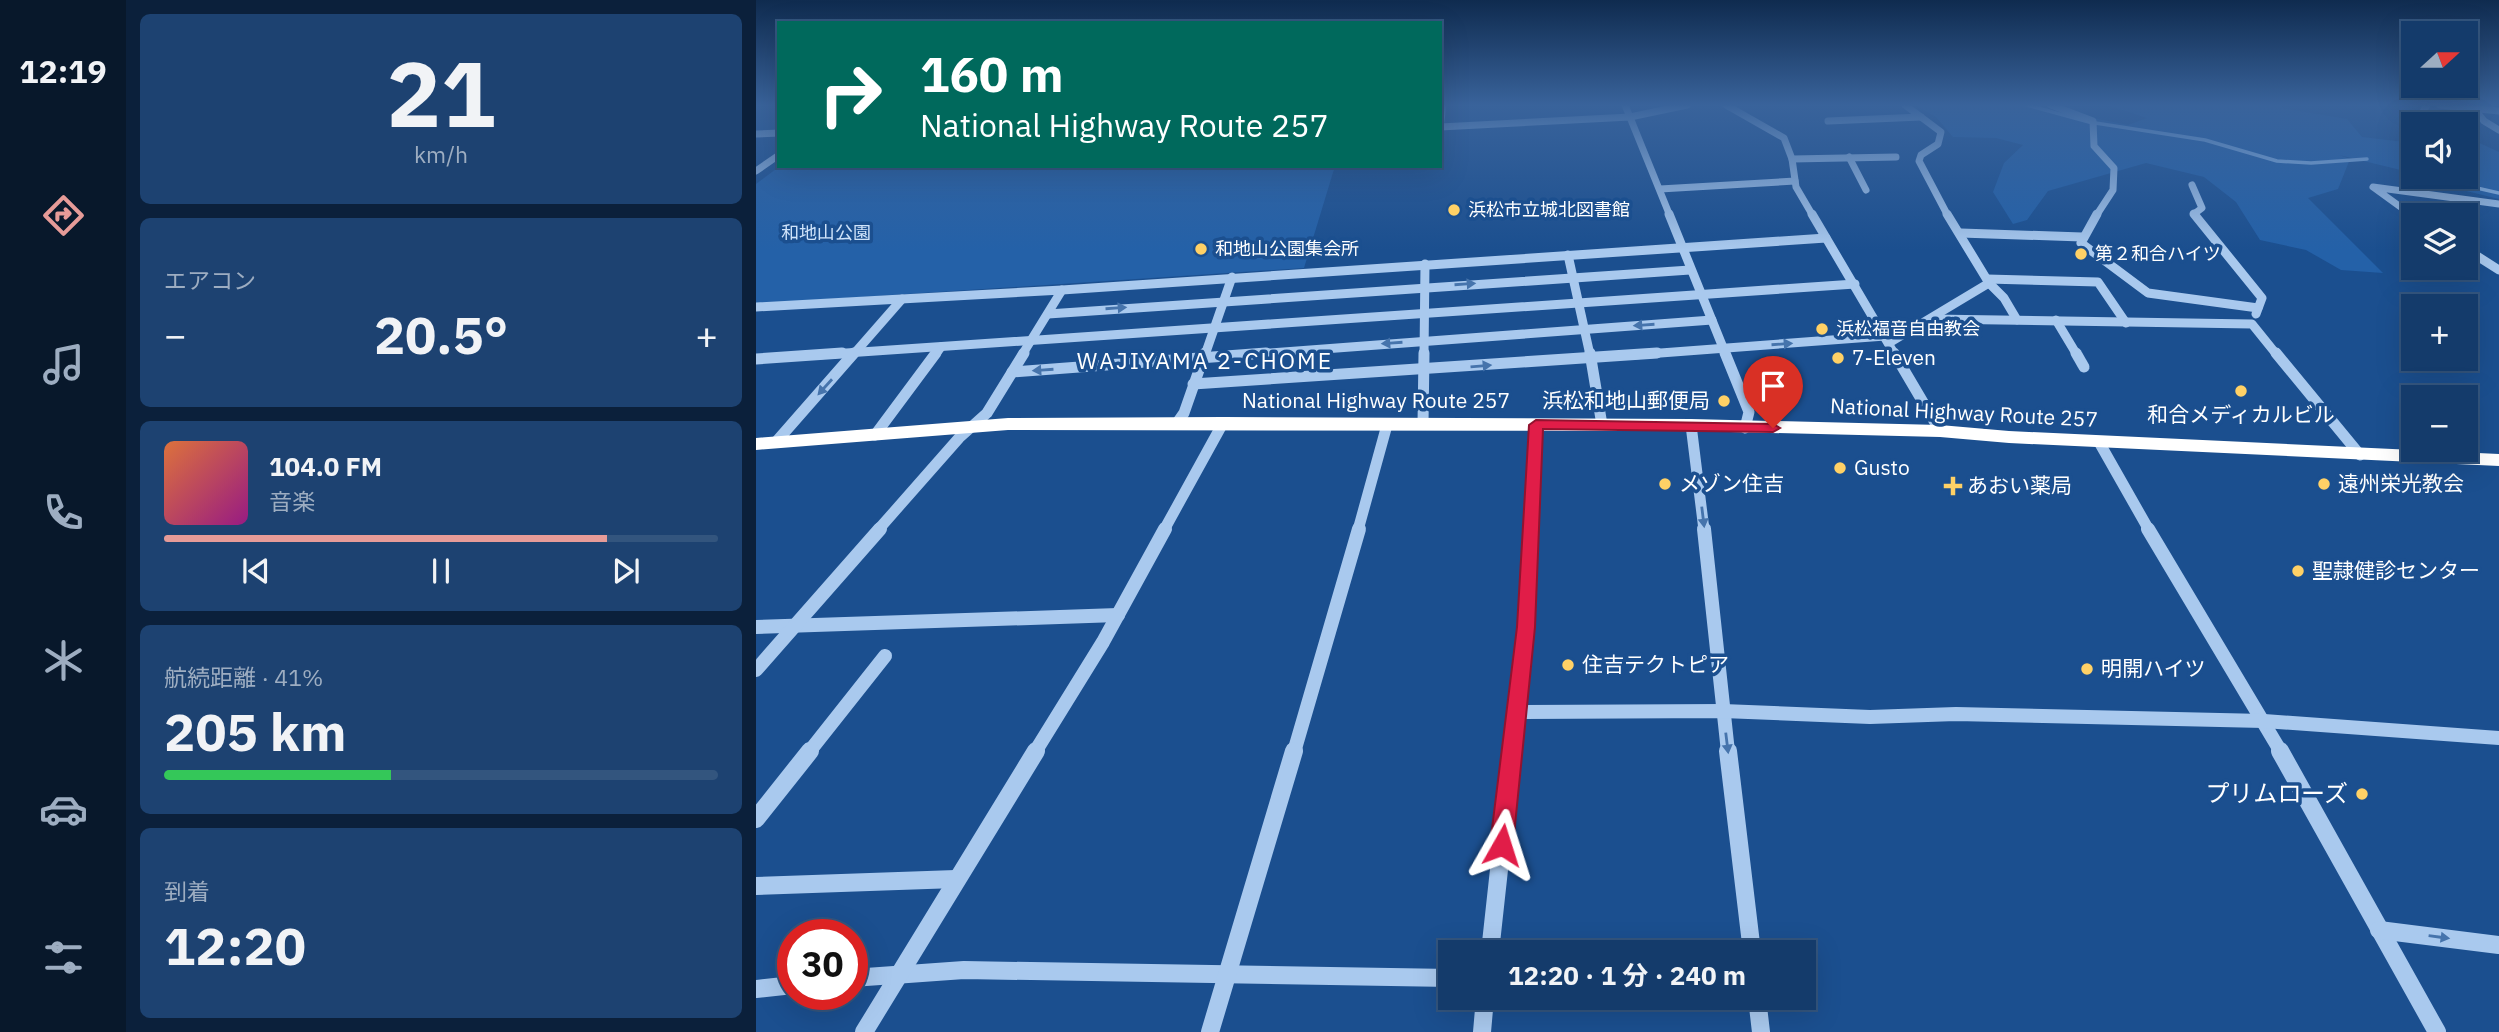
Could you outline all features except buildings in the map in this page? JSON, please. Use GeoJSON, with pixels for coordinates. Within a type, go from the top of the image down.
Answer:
{"type":"FeatureCollection","features":[{"type":"Feature","properties":{"kind":"highway","name":"National Highway Route 257"},"geometry":{"type":"LineString","coordinates":[[756,444],[1008,424],[1691,425],[1940,431],[2099,442],[2499,460]]}},
{"type":"Feature","properties":{"kind":"street"},"geometry":{"type":"LineString","coordinates":[[1645,153],[1749,412],[1745,428]]}},
{"type":"Feature","properties":{"kind":"street"},"geometry":{"type":"LineString","coordinates":[[1790,153],[1796,187],[1940,431]]}},
{"type":"Feature","properties":{"kind":"street"},"geometry":{"type":"LineString","coordinates":[[1924,153],[1919,161],[1932,189],[1988,281],[2017,320]]}},
{"type":"Feature","properties":{"kind":"street"},"geometry":{"type":"LineString","coordinates":[[2101,153],[2114,168],[2113,190],[2082,237],[2081,243],[2141,290],[2171,297],[2258,308]]}},
{"type":"Feature","properties":{"kind":"street"},"geometry":{"type":"LineString","coordinates":[[756,172],[777,156]]}},
{"type":"Feature","properties":{"kind":"street"},"geometry":{"type":"LineString","coordinates":[[1849,157],[1866,190]]}},
{"type":"Feature","properties":{"kind":"street"},"geometry":{"type":"LineString","coordinates":[[1792,159],[1896,157]]}},
{"type":"Feature","properties":{"kind":"street"},"geometry":{"type":"LineString","coordinates":[[1660,189],[1795,181]]}},
{"type":"Feature","properties":{"kind":"street"},"geometry":{"type":"LineString","coordinates":[[2192,185],[2202,208],[2194,215],[2250,280],[2262,298],[2252,324]]}},
{"type":"Feature","properties":{"kind":"street"},"geometry":{"type":"LineString","coordinates":[[2401,207],[2373,187],[2499,204]]}},
{"type":"Feature","properties":{"kind":"street"},"geometry":{"type":"LineString","coordinates":[[1961,233],[2082,237]]}},
{"type":"Feature","properties":{"kind":"street"},"geometry":{"type":"LineString","coordinates":[[756,307],[1062,290],[1826,238]]}},
{"type":"Feature","properties":{"kind":"street"},"geometry":{"type":"LineString","coordinates":[[1568,255],[1591,358],[1602,425]]}},
{"type":"Feature","properties":{"kind":"street"},"geometry":{"type":"LineString","coordinates":[[2478,257],[2499,270]]}},
{"type":"Feature","properties":{"kind":"street"},"geometry":{"type":"LineString","coordinates":[[1423,424],[1425,264]]}},
{"type":"Feature","properties":{"kind":"street"},"geometry":{"type":"LineString","coordinates":[[1048,314],[1690,270]]}},
{"type":"Feature","properties":{"kind":"street"},"geometry":{"type":"LineString","coordinates":[[1177,423],[1184,413],[1232,277]]}},
{"type":"Feature","properties":{"kind":"street"},"geometry":{"type":"LineString","coordinates":[[1193,384],[1887,339],[1932,318],[1988,281],[2098,282],[2126,323]]}},
{"type":"Feature","properties":{"kind":"street"},"geometry":{"type":"LineString","coordinates":[[756,359],[1854,284]]}},
{"type":"Feature","properties":{"kind":"street"},"geometry":{"type":"LineString","coordinates":[[756,670],[959,438],[987,412],[1062,290]]}},
{"type":"Feature","properties":{"kind":"street"},"geometry":{"type":"LineString","coordinates":[[776,442],[902,299]]}},
{"type":"Feature","properties":{"kind":"street"},"geometry":{"type":"LineString","coordinates":[[1932,318],[2252,324]]}},
{"type":"Feature","properties":{"kind":"street"},"geometry":{"type":"LineString","coordinates":[[1012,372],[1712,320]]}},
{"type":"Feature","properties":{"kind":"street"},"geometry":{"type":"LineString","coordinates":[[2056,320],[2084,367]]}},
{"type":"Feature","properties":{"kind":"street"},"geometry":{"type":"LineString","coordinates":[[2252,324],[2360,455]]}},
{"type":"Feature","properties":{"kind":"street"},"geometry":{"type":"LineString","coordinates":[[875,435],[941,347]]}},
{"type":"Feature","properties":{"kind":"street"},"geometry":{"type":"LineString","coordinates":[[864,1032],[1118,615],[1223,423]]}},
{"type":"Feature","properties":{"kind":"street"},"geometry":{"type":"LineString","coordinates":[[1210,1032],[1230,973],[1331,629],[1387,425]]}},
{"type":"Feature","properties":{"kind":"street"},"geometry":{"type":"LineString","coordinates":[[1490,940],[1526,627],[1536,425]]}},
{"type":"Feature","properties":{"kind":"street"},"geometry":{"type":"LineString","coordinates":[[1691,425],[1751,940]]}},
{"type":"Feature","properties":{"kind":"street"},"geometry":{"type":"LineString","coordinates":[[2099,442],[2189,601],[2264,721],[2437,1032]]}},
{"type":"Feature","properties":{"kind":"street"},"geometry":{"type":"LineString","coordinates":[[756,627],[1118,615]]}},
{"type":"Feature","properties":{"kind":"street"},"geometry":{"type":"LineString","coordinates":[[756,819],[885,656]]}},
{"type":"Feature","properties":{"kind":"street"},"geometry":{"type":"LineString","coordinates":[[1516,712],[1723,711],[1870,717],[1956,714],[2264,721],[2499,738]]}},
{"type":"Feature","properties":{"kind":"street"},"geometry":{"type":"LineString","coordinates":[[756,886],[956,879]]}},
{"type":"Feature","properties":{"kind":"street"},"geometry":{"type":"LineString","coordinates":[[2379,930],[2499,946]]}},
{"type":"Feature","properties":{"kind":"street"},"geometry":{"type":"LineString","coordinates":[[868,976],[964,970],[1438,978]]}},
{"type":"Feature","properties":{"kind":"street"},"geometry":{"type":"LineString","coordinates":[[756,989],[777,987]]}},
{"type":"Feature","properties":{"kind":"street"},"geometry":{"type":"LineString","coordinates":[[1482,1032],[1484,1010]]}},
{"type":"Feature","properties":{"kind":"street"},"geometry":{"type":"LineString","coordinates":[[1758,1010],[1761,1032]]}},
{"type":"Feature","properties":{"kind":"green space"},"geometry":{"type":"Polygon","coordinates":[[[2014,153],[2401,153],[2401,170],[2339,155],[2350,159],[2338,189],[2308,198],[2383,273],[2341,270],[2306,250],[2260,240],[2236,202],[2204,177],[2146,163],[2048,191],[2027,220],[2013,224],[1993,192],[2004,163],[2014,153]]]}},
{"type":"Feature","properties":{"kind":"green space"},"geometry":{"type":"Polygon","coordinates":[[[2478,153],[2499,153],[2499,199],[2458,189],[2478,189],[2478,153]]]}},
{"type":"Feature","properties":{"kind":"green space","name":"和地山公園"},"geometry":{"type":"Polygon","coordinates":[[[777,168],[1334,168],[1304,268],[756,304],[756,184],[777,168]]]}},
{"type":"Feature","properties":{"kind":"waterway"},"geometry":{"type":"LineString","coordinates":[[2250,153],[2277,161],[2311,163],[2367,159]]}},
{"type":"Feature","properties":{"kind":"waterway"},"geometry":{"type":"LineString","coordinates":[[2478,188],[2499,193]]}},
{"type":"Feature","properties":{"kind":"place","name":"浜松市立城北図書館"},"geometry":{"type":"Point","coordinates":[1454,210]}},
{"type":"Feature","properties":{"kind":"place","name":"和地山公園集会所"},"geometry":{"type":"Point","coordinates":[1201,249]}},
{"type":"Feature","properties":{"kind":"place","name":"第２和合ハイツ"},"geometry":{"type":"Point","coordinates":[2081,254]}},
{"type":"Feature","properties":{"kind":"place","name":"浜松福音自由教会"},"geometry":{"type":"Point","coordinates":[1822,329]}},
{"type":"Feature","properties":{"kind":"place","name":"7-Eleven"},"geometry":{"type":"Point","coordinates":[1838,358]}},
{"type":"Feature","properties":{"kind":"place","name":"和合メディカルビル"},"geometry":{"type":"Point","coordinates":[2241,391]}},
{"type":"Feature","properties":{"kind":"place","name":"浜松和地山郵便局"},"geometry":{"type":"Point","coordinates":[1724,401]}},
{"type":"Feature","properties":{"kind":"place","name":"Gusto"},"geometry":{"type":"Point","coordinates":[1840,468]}},
{"type":"Feature","properties":{"kind":"place","name":"メゾン住吉"},"geometry":{"type":"Point","coordinates":[1665,484]}},
{"type":"Feature","properties":{"kind":"place","name":"遠州栄光教会"},"geometry":{"type":"Point","coordinates":[2324,484]}},
{"type":"Feature","properties":{"kind":"place","name":"あおい薬局"},"geometry":{"type":"Point","coordinates":[1953,486]}},
{"type":"Feature","properties":{"kind":"place","name":"聖隷健診センター"},"geometry":{"type":"Point","coordinates":[2298,571]}},
{"type":"Feature","properties":{"kind":"place","name":"住吉テクトピア"},"geometry":{"type":"Point","coordinates":[1568,665]}},
{"type":"Feature","properties":{"kind":"place","name":"明開ハイツ"},"geometry":{"type":"Point","coordinates":[2087,669]}},
{"type":"Feature","properties":{"kind":"place","name":"プリムローズ"},"geometry":{"type":"Point","coordinates":[2362,794]}},
{"type":"Feature","properties":{"kind":"district","name":"WAJIYAMA 2-CHOME"},"geometry":{"type":"Point","coordinates":[1205,361]}},
{"type":"Feature","properties":{"kind":"route"},"geometry":{"type":"LineString","coordinates":[[1502,845],[1526,627],[1536,425],[1773,428]]}}]}
